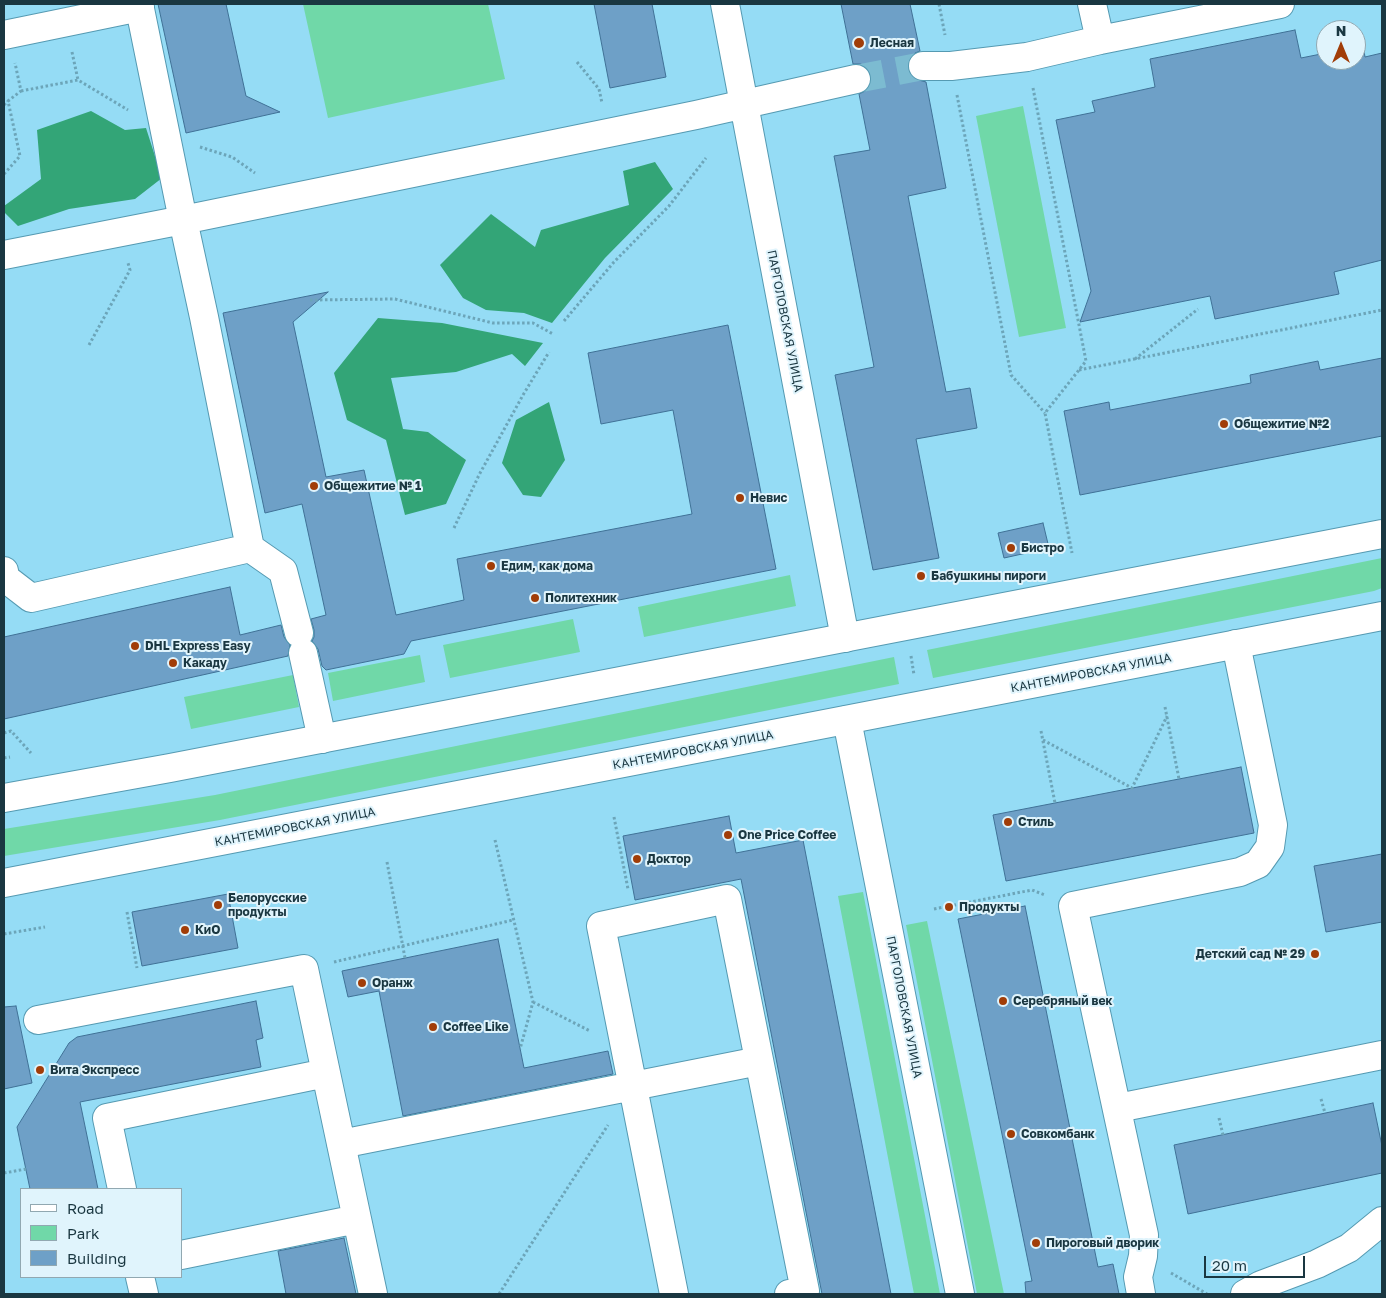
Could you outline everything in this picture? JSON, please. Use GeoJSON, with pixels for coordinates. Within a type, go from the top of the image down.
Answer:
{"type":"FeatureCollection","features":[{"type":"Feature","properties":{"kind":"main road","name":"ПАРГОЛОВСКАЯ УЛИЦА"},"geometry":{"type":"LineString","coordinates":[[725,4],[845,638]]}},
{"type":"Feature","properties":{"kind":"main road"},"geometry":{"type":"LineString","coordinates":[[1092,4],[1100,40]]}},
{"type":"Feature","properties":{"kind":"main road"},"geometry":{"type":"LineString","coordinates":[[923,66],[951,66],[1027,57],[1100,40],[1280,4]]}},
{"type":"Feature","properties":{"kind":"main road"},"geometry":{"type":"LineString","coordinates":[[6,35],[139,5],[250,548],[283,571],[322,739]]}},
{"type":"Feature","properties":{"kind":"main road"},"geometry":{"type":"LineString","coordinates":[[4,255],[183,220],[744,104],[856,79]]}},
{"type":"Feature","properties":{"kind":"main road"},"geometry":{"type":"LineString","coordinates":[[4,798],[322,739],[1382,534]]}},
{"type":"Feature","properties":{"kind":"main road"},"geometry":{"type":"LineString","coordinates":[[4,571],[5,578],[31,598],[250,548]]}},
{"type":"Feature","properties":{"kind":"main road","name":"КАНТЕМИРОВСКАЯ УЛИЦА"},"geometry":{"type":"LineString","coordinates":[[4,883],[1382,616]]}},
{"type":"Feature","properties":{"kind":"main road"},"geometry":{"type":"LineString","coordinates":[[1141,1294],[1138,1277],[1143,1256],[1144,1235],[1073,906],[1240,872],[1258,864],[1270,847],[1273,825],[1236,644]]}},
{"type":"Feature","properties":{"kind":"main road","name":"ПАРГОЛОВСКАЯ УЛИЦА"},"geometry":{"type":"LineString","coordinates":[[847,720],[960,1294]]}},
{"type":"Feature","properties":{"kind":"main road"},"geometry":{"type":"LineString","coordinates":[[674,1294],[601,926],[727,899],[805,1291],[789,1294]]}},
{"type":"Feature","properties":{"kind":"main road"},"geometry":{"type":"LineString","coordinates":[[38,1020],[304,969],[373,1294]]}},
{"type":"Feature","properties":{"kind":"main road"},"geometry":{"type":"LineString","coordinates":[[1118,1108],[1382,1055]]}},
{"type":"Feature","properties":{"kind":"main road"},"geometry":{"type":"LineString","coordinates":[[341,1144],[760,1062]]}},
{"type":"Feature","properties":{"kind":"main road"},"geometry":{"type":"LineString","coordinates":[[122,1188],[107,1118],[326,1073]]}},
{"type":"Feature","properties":{"kind":"main road"},"geometry":{"type":"LineString","coordinates":[[182,1255],[358,1220]]}},
{"type":"Feature","properties":{"kind":"main road"},"geometry":{"type":"LineString","coordinates":[[1245,1294],[1261,1285],[1317,1264],[1349,1248],[1374,1230],[1382,1221]]}},
{"type":"Feature","properties":{"kind":"main road"},"geometry":{"type":"LineString","coordinates":[[140,1278],[144,1294]]}},
{"type":"Feature","properties":{"kind":"path"},"geometry":{"type":"LineString","coordinates":[[939,4],[1011,376],[1045,413],[1072,553]]}},
{"type":"Feature","properties":{"kind":"path"},"geometry":{"type":"LineString","coordinates":[[4,105],[21,91],[6,35]]}},
{"type":"Feature","properties":{"kind":"path"},"geometry":{"type":"LineString","coordinates":[[1027,57],[1086,361],[1045,413]]}},
{"type":"Feature","properties":{"kind":"path"},"geometry":{"type":"LineString","coordinates":[[577,62],[599,89],[603,111]]}},
{"type":"Feature","properties":{"kind":"path"},"geometry":{"type":"LineString","coordinates":[[4,174],[20,156],[8,101]]}},
{"type":"Feature","properties":{"kind":"path"},"geometry":{"type":"LineString","coordinates":[[564,322],[614,262],[669,206],[706,158]]}},
{"type":"Feature","properties":{"kind":"path"},"geometry":{"type":"LineString","coordinates":[[89,345],[130,270],[121,232]]}},
{"type":"Feature","properties":{"kind":"path"},"geometry":{"type":"LineString","coordinates":[[310,300],[395,299],[493,323],[533,323],[553,334]]}},
{"type":"Feature","properties":{"kind":"path"},"geometry":{"type":"LineString","coordinates":[[1134,359],[1198,309]]}},
{"type":"Feature","properties":{"kind":"path"},"geometry":{"type":"LineString","coordinates":[[1078,370],[1382,310]]}},
{"type":"Feature","properties":{"kind":"path"},"geometry":{"type":"LineString","coordinates":[[454,528],[479,475],[549,352]]}},
{"type":"Feature","properties":{"kind":"path"},"geometry":{"type":"LineString","coordinates":[[911,656],[915,679]]}},
{"type":"Feature","properties":{"kind":"path"},"geometry":{"type":"LineString","coordinates":[[1165,707],[1179,779]]}},
{"type":"Feature","properties":{"kind":"path"},"geometry":{"type":"LineString","coordinates":[[1043,740],[1132,788],[1167,716]]}},
{"type":"Feature","properties":{"kind":"path"},"geometry":{"type":"LineString","coordinates":[[4,733],[12,731],[31,753]]}},
{"type":"Feature","properties":{"kind":"path"},"geometry":{"type":"LineString","coordinates":[[1041,731],[1055,803]]}},
{"type":"Feature","properties":{"kind":"path"},"geometry":{"type":"LineString","coordinates":[[4,758],[10,757]]}},
{"type":"Feature","properties":{"kind":"path"},"geometry":{"type":"LineString","coordinates":[[614,817],[634,919]]}},
{"type":"Feature","properties":{"kind":"path"},"geometry":{"type":"LineString","coordinates":[[495,840],[533,1002],[520,1049]]}},
{"type":"Feature","properties":{"kind":"path"},"geometry":{"type":"LineString","coordinates":[[387,862],[405,958]]}},
{"type":"Feature","properties":{"kind":"path"},"geometry":{"type":"LineString","coordinates":[[934,908],[1032,890],[1073,906]]}},
{"type":"Feature","properties":{"kind":"path"},"geometry":{"type":"LineString","coordinates":[[127,912],[142,1000]]}},
{"type":"Feature","properties":{"kind":"path"},"geometry":{"type":"LineString","coordinates":[[304,969],[513,920]]}},
{"type":"Feature","properties":{"kind":"path"},"geometry":{"type":"LineString","coordinates":[[4,934],[45,927]]}},
{"type":"Feature","properties":{"kind":"path"},"geometry":{"type":"LineString","coordinates":[[533,1002],[625,1048]]}},
{"type":"Feature","properties":{"kind":"path"},"geometry":{"type":"LineString","coordinates":[[499,1294],[633,1086]]}},
{"type":"Feature","properties":{"kind":"path"},"geometry":{"type":"LineString","coordinates":[[4,1173],[26,1169]]}},
{"type":"Feature","properties":{"kind":"path"},"geometry":{"type":"LineString","coordinates":[[1143,1256],[1207,1294]]}},
{"type":"Feature","properties":{"kind":"green space"},"geometry":{"type":"Polygon","coordinates":[[[303,4],[488,4],[505,79],[328,118],[303,4]]]}},
{"type":"Feature","properties":{"kind":"green space"},"geometry":{"type":"Polygon","coordinates":[[[1023,106],[1066,328],[1019,337],[976,116],[1023,106]]]}},
{"type":"Feature","properties":{"kind":"green space"},"geometry":{"type":"Polygon","coordinates":[[[91,111],[125,130],[146,128],[162,178],[135,199],[69,209],[18,226],[4,212],[4,206],[41,179],[37,130],[91,111]]]}},
{"type":"Feature","properties":{"kind":"green space"},"geometry":{"type":"Polygon","coordinates":[[[655,162],[673,189],[605,258],[552,323],[524,313],[486,310],[463,298],[440,265],[491,214],[535,247],[541,230],[629,205],[623,171],[655,162]]]}},
{"type":"Feature","properties":{"kind":"green space"},"geometry":{"type":"Polygon","coordinates":[[[378,318],[442,323],[543,343],[525,366],[512,354],[456,372],[391,378],[403,429],[428,432],[466,460],[446,504],[405,515],[386,440],[347,420],[334,373],[378,318]]]}},
{"type":"Feature","properties":{"kind":"green space"},"geometry":{"type":"Polygon","coordinates":[[[549,402],[565,460],[541,497],[523,495],[502,463],[516,420],[549,402]]]}},
{"type":"Feature","properties":{"kind":"green space"},"geometry":{"type":"Polygon","coordinates":[[[1382,558],[1382,588],[1374,591],[933,678],[927,650],[1382,558]]]}},
{"type":"Feature","properties":{"kind":"green space"},"geometry":{"type":"Polygon","coordinates":[[[790,575],[796,606],[644,637],[638,607],[790,575]]]}},
{"type":"Feature","properties":{"kind":"green space"},"geometry":{"type":"Polygon","coordinates":[[[573,619],[580,652],[450,678],[443,645],[573,619]]]}},
{"type":"Feature","properties":{"kind":"green space"},"geometry":{"type":"Polygon","coordinates":[[[420,655],[425,682],[333,701],[328,673],[420,655]]]}},
{"type":"Feature","properties":{"kind":"green space"},"geometry":{"type":"Polygon","coordinates":[[[894,657],[899,684],[220,820],[4,856],[4,829],[215,795],[894,657]]]}},
{"type":"Feature","properties":{"kind":"green space"},"geometry":{"type":"Polygon","coordinates":[[[293,675],[299,707],[191,729],[184,697],[293,675]]]}},
{"type":"Feature","properties":{"kind":"green space"},"geometry":{"type":"Polygon","coordinates":[[[863,892],[940,1294],[914,1294],[838,896],[863,892]]]}},
{"type":"Feature","properties":{"kind":"green space"},"geometry":{"type":"Polygon","coordinates":[[[927,921],[1004,1294],[977,1294],[906,925],[927,921]]]}},
{"type":"Feature","properties":{"kind":"building"},"geometry":{"type":"Polygon","coordinates":[[[158,4],[226,4],[246,96],[280,112],[186,133],[158,4]]]}},
{"type":"Feature","properties":{"kind":"building"},"geometry":{"type":"Polygon","coordinates":[[[594,4],[652,4],[666,77],[610,88],[594,4]]]}},
{"type":"Feature","properties":{"kind":"building"},"geometry":{"type":"Polygon","coordinates":[[[841,4],[910,4],[920,51],[910,58],[907,66],[909,73],[915,79],[926,82],[946,188],[908,196],[946,392],[970,388],[977,428],[916,439],[939,558],[873,570],[835,375],[874,367],[834,156],[870,150],[859,94],[867,90],[871,84],[871,76],[867,68],[861,64],[853,64],[841,4]]]}},
{"type":"Feature","properties":{"kind":"building"},"geometry":{"type":"Polygon","coordinates":[[[1295,30],[1301,58],[1316,55],[1316,70],[1366,70],[1366,57],[1382,53],[1382,260],[1334,272],[1339,294],[1215,319],[1210,296],[1080,322],[1091,291],[1056,120],[1095,112],[1092,101],[1155,87],[1150,59],[1295,30]]]}},
{"type":"Feature","properties":{"kind":"building"},"geometry":{"type":"Polygon","coordinates":[[[328,292],[293,322],[326,477],[364,470],[396,615],[464,600],[457,559],[692,514],[673,410],[601,424],[588,353],[728,325],[776,569],[411,641],[404,654],[326,670],[322,666],[318,649],[312,641],[314,630],[311,619],[326,615],[302,504],[265,513],[223,313],[328,292]]]}},
{"type":"Feature","properties":{"kind":"building","name":"Общежитие №2"},"geometry":{"type":"Polygon","coordinates":[[[1382,358],[1382,436],[1080,495],[1064,411],[1109,402],[1110,410],[1251,383],[1250,375],[1318,361],[1320,370],[1382,358]]]}},
{"type":"Feature","properties":{"kind":"building"},"geometry":{"type":"Polygon","coordinates":[[[1043,523],[1049,548],[1004,558],[998,533],[1043,523]]]}},
{"type":"Feature","properties":{"kind":"building"},"geometry":{"type":"Polygon","coordinates":[[[230,587],[240,635],[281,625],[284,637],[290,645],[288,656],[4,719],[4,637],[230,587]]]}},
{"type":"Feature","properties":{"kind":"building"},"geometry":{"type":"Polygon","coordinates":[[[1241,767],[1254,833],[1006,881],[993,815],[1241,767]]]}},
{"type":"Feature","properties":{"kind":"building"},"geometry":{"type":"Polygon","coordinates":[[[729,816],[736,853],[803,840],[891,1294],[822,1294],[741,879],[635,900],[623,836],[729,816]]]}},
{"type":"Feature","properties":{"kind":"building"},"geometry":{"type":"Polygon","coordinates":[[[1382,854],[1382,922],[1326,932],[1314,866],[1382,854]]]}},
{"type":"Feature","properties":{"kind":"building","name":"КиО"},"geometry":{"type":"Polygon","coordinates":[[[228,894],[238,948],[142,966],[132,912],[228,894]]]}},
{"type":"Feature","properties":{"kind":"building"},"geometry":{"type":"Polygon","coordinates":[[[1025,906],[1098,1267],[1113,1264],[1119,1294],[1026,1294],[1025,1282],[1032,1281],[958,919],[1025,906]]]}},
{"type":"Feature","properties":{"kind":"building"},"geometry":{"type":"Polygon","coordinates":[[[498,939],[524,1068],[608,1051],[613,1074],[403,1116],[379,991],[348,997],[342,971],[498,939]]]}},
{"type":"Feature","properties":{"kind":"building"},"geometry":{"type":"Polygon","coordinates":[[[256,1001],[263,1038],[256,1040],[261,1067],[80,1102],[98,1188],[30,1188],[17,1127],[69,1043],[77,1037],[256,1001]]]}},
{"type":"Feature","properties":{"kind":"building"},"geometry":{"type":"Polygon","coordinates":[[[16,1006],[32,1083],[4,1089],[4,1007],[16,1006]]]}},
{"type":"Feature","properties":{"kind":"building"},"geometry":{"type":"Polygon","coordinates":[[[1373,1103],[1382,1146],[1382,1173],[1188,1214],[1174,1145],[1373,1103]]]}},
{"type":"Feature","properties":{"kind":"building"},"geometry":{"type":"Polygon","coordinates":[[[344,1238],[356,1294],[286,1294],[278,1251],[344,1238]]]}},
{"type":"Feature","properties":{"kind":"tunnel"},"geometry":{"type":"LineString","coordinates":[[856,79],[923,66]]}},
{"type":"Feature","properties":{"kind":"place","name":"Лесная"},"geometry":{"type":"Point","coordinates":[859,43]}},
{"type":"Feature","properties":{"kind":"place","name":"Общежитие №2"},"geometry":{"type":"Point","coordinates":[1224,424]}},
{"type":"Feature","properties":{"kind":"place","name":"Общежитие № 1"},"geometry":{"type":"Point","coordinates":[314,486]}},
{"type":"Feature","properties":{"kind":"place","name":"Невис"},"geometry":{"type":"Point","coordinates":[740,498]}},
{"type":"Feature","properties":{"kind":"place","name":"Бистро"},"geometry":{"type":"Point","coordinates":[1011,548]}},
{"type":"Feature","properties":{"kind":"place","name":"Едим, как дома"},"geometry":{"type":"Point","coordinates":[491,566]}},
{"type":"Feature","properties":{"kind":"place","name":"Бабушкины пироги"},"geometry":{"type":"Point","coordinates":[921,576]}},
{"type":"Feature","properties":{"kind":"place","name":"Политехник"},"geometry":{"type":"Point","coordinates":[535,598]}},
{"type":"Feature","properties":{"kind":"place","name":"DHL Express Easy"},"geometry":{"type":"Point","coordinates":[135,646]}},
{"type":"Feature","properties":{"kind":"place","name":"Какаду"},"geometry":{"type":"Point","coordinates":[173,663]}},
{"type":"Feature","properties":{"kind":"place","name":"Стиль"},"geometry":{"type":"Point","coordinates":[1008,822]}},
{"type":"Feature","properties":{"kind":"place","name":"One Price Coffee"},"geometry":{"type":"Point","coordinates":[728,835]}},
{"type":"Feature","properties":{"kind":"place","name":"Доктор"},"geometry":{"type":"Point","coordinates":[637,859]}},
{"type":"Feature","properties":{"kind":"place","name":"Белорусские продукты"},"geometry":{"type":"Point","coordinates":[218,905]}},
{"type":"Feature","properties":{"kind":"place","name":"Продукты"},"geometry":{"type":"Point","coordinates":[949,907]}},
{"type":"Feature","properties":{"kind":"place","name":"КиО"},"geometry":{"type":"Point","coordinates":[185,930]}},
{"type":"Feature","properties":{"kind":"place","name":"Детский сад № 29"},"geometry":{"type":"Point","coordinates":[1315,954]}},
{"type":"Feature","properties":{"kind":"place","name":"Оранж"},"geometry":{"type":"Point","coordinates":[362,983]}},
{"type":"Feature","properties":{"kind":"place","name":"Серебряный век"},"geometry":{"type":"Point","coordinates":[1003,1001]}},
{"type":"Feature","properties":{"kind":"place","name":"Coffee Like"},"geometry":{"type":"Point","coordinates":[433,1027]}},
{"type":"Feature","properties":{"kind":"place","name":"Вита Экспресс"},"geometry":{"type":"Point","coordinates":[40,1070]}},
{"type":"Feature","properties":{"kind":"place","name":"Совкомбанк"},"geometry":{"type":"Point","coordinates":[1011,1134]}},
{"type":"Feature","properties":{"kind":"place","name":"Пироговый дворик"},"geometry":{"type":"Point","coordinates":[1036,1243]}}]}
